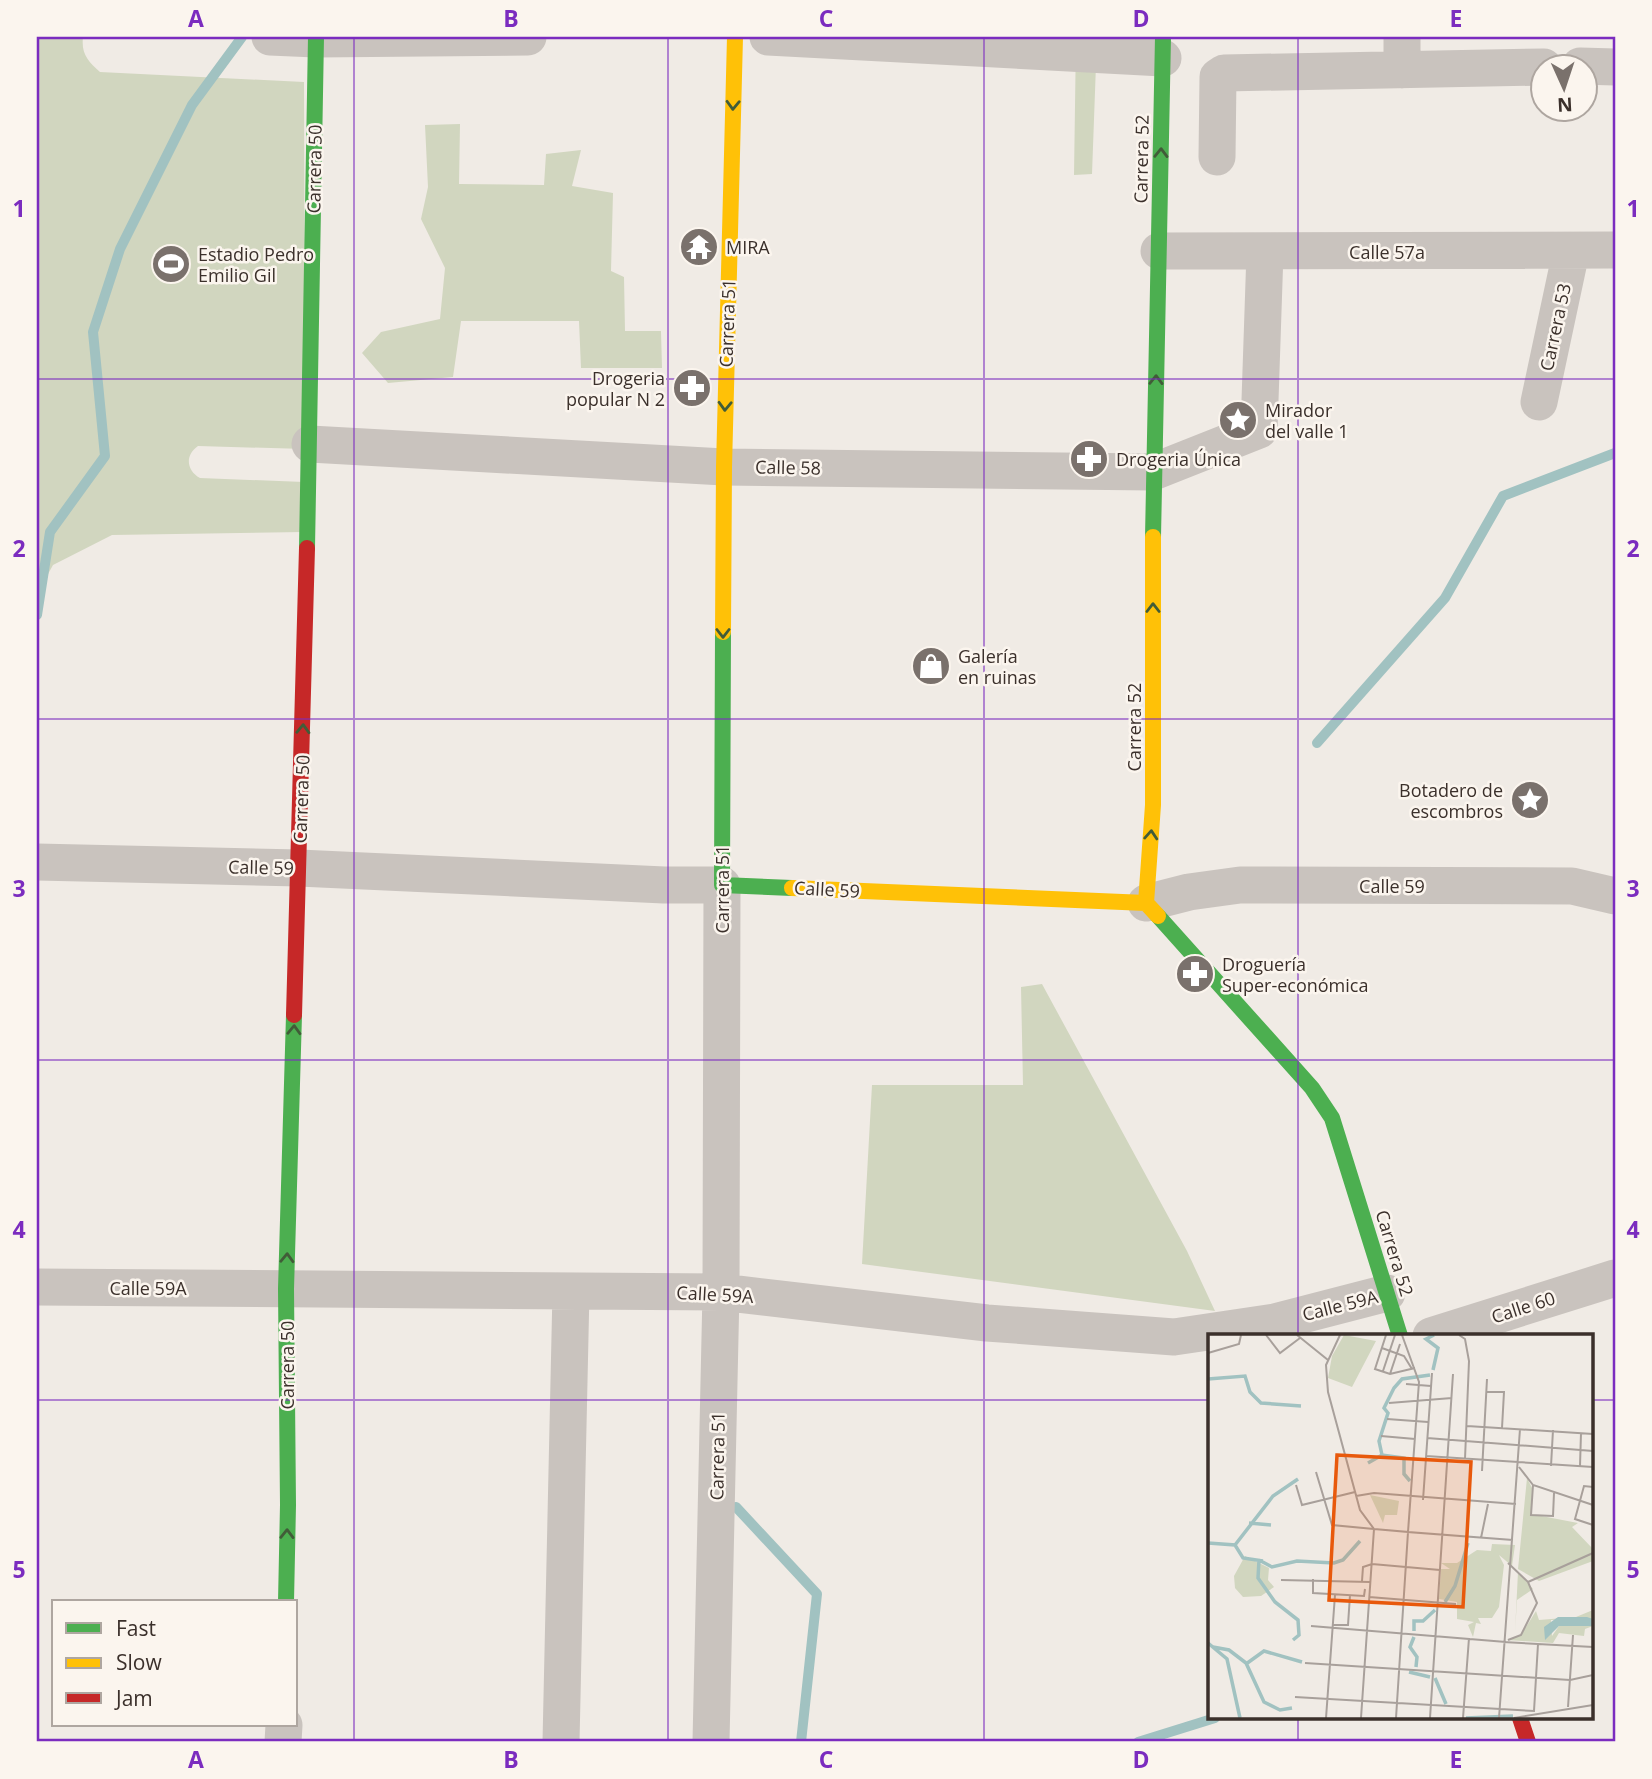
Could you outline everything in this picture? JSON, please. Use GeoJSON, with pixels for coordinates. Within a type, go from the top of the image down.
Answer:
{"type":"FeatureCollection","features":[{"type":"Feature","properties":{"kind":"main road","name":"Carrera 51"},"geometry":{"type":"LineString","coordinates":[[722,885],[724,467],[735,37]]}},
{"type":"Feature","properties":{"kind":"main road","name":"Carrera 50"},"geometry":{"type":"LineString","coordinates":[[286,1600],[286,1289],[310,444],[316,38]]}},
{"type":"Feature","properties":{"kind":"main road","name":"Carrera 52"},"geometry":{"type":"LineString","coordinates":[[1163,47],[1153,472],[1153,805],[1146,903],[1312,1088],[1332,1118],[1399,1334]]}},
{"type":"Feature","properties":{"kind":"main road","name":"Calle 59"},"geometry":{"type":"LineString","coordinates":[[722,885],[1146,903]]}},
{"type":"Feature","properties":{"kind":"main road"},"geometry":{"type":"LineString","coordinates":[[1521,1720],[1528,1742]]}},
{"type":"Feature","properties":{"kind":"street"},"geometry":{"type":"LineString","coordinates":[[270,37],[528,37]]}},
{"type":"Feature","properties":{"kind":"street"},"geometry":{"type":"LineString","coordinates":[[768,37],[1163,47]]}},
{"type":"Feature","properties":{"kind":"street"},"geometry":{"type":"LineString","coordinates":[[1217,157],[1218,77],[1224,73],[1402,53],[1530,66]]}},
{"type":"Feature","properties":{"kind":"street","name":"Calle 57a"},"geometry":{"type":"LineString","coordinates":[[1159,251],[1615,250]]}},
{"type":"Feature","properties":{"kind":"street","name":"Calle 58"},"geometry":{"type":"LineString","coordinates":[[310,444],[724,467],[1153,472],[1259,430],[1265,252]]}},
{"type":"Feature","properties":{"kind":"street","name":"Carrera 53"},"geometry":{"type":"LineString","coordinates":[[1539,402],[1571,252]]}},
{"type":"Feature","properties":{"kind":"street","name":"Calle 59"},"geometry":{"type":"LineString","coordinates":[[37,862],[299,868],[664,886],[722,885]]}},
{"type":"Feature","properties":{"kind":"street","name":"Carrera 51"},"geometry":{"type":"LineString","coordinates":[[710,1742],[721,1292],[722,885]]}},
{"type":"Feature","properties":{"kind":"street","name":"Calle 59"},"geometry":{"type":"LineString","coordinates":[[1146,903],[1189,892],[1240,885],[1572,886],[1615,896]]}},
{"type":"Feature","properties":{"kind":"street","name":"Calle 60"},"geometry":{"type":"LineString","coordinates":[[1437,1334],[1615,1278]]}},
{"type":"Feature","properties":{"kind":"street","name":"Calle 59A"},"geometry":{"type":"LineString","coordinates":[[37,1287],[721,1292],[987,1323],[1174,1337],[1275,1322],[1387,1293]]}},
{"type":"Feature","properties":{"kind":"street"},"geometry":{"type":"LineString","coordinates":[[561,1742],[571,1291]]}},
{"type":"Feature","properties":{"kind":"green space","name":"Estadio Pedro Emilio Gil"},"geometry":{"type":"Polygon","coordinates":[[[37,37],[83,37],[86,57],[100,72],[304,82],[305,449],[198,446],[189,458],[192,471],[200,478],[304,482],[303,532],[112,535],[53,565],[37,594],[37,37]]]}},
{"type":"Feature","properties":{"kind":"green space"},"geometry":{"type":"Polygon","coordinates":[[[1076,37],[1097,37],[1092,174],[1074,175],[1076,37]]]}},
{"type":"Feature","properties":{"kind":"green space"},"geometry":{"type":"Polygon","coordinates":[[[460,124],[459,184],[544,185],[546,154],[581,150],[572,186],[613,193],[611,271],[624,277],[625,331],[661,331],[662,368],[581,368],[579,321],[461,321],[453,377],[388,383],[362,353],[381,332],[440,319],[445,268],[421,219],[428,187],[425,125],[460,124]]]}},
{"type":"Feature","properties":{"kind":"green space"},"geometry":{"type":"Polygon","coordinates":[[[1042,984],[1187,1251],[1215,1311],[862,1264],[872,1085],[1023,1085],[1021,987],[1042,984]]]}},
{"type":"Feature","properties":{"kind":"waterway"},"geometry":{"type":"LineString","coordinates":[[37,615],[50,532],[105,456],[93,332],[120,249],[192,105],[242,37]]}},
{"type":"Feature","properties":{"kind":"waterway"},"geometry":{"type":"LineString","coordinates":[[1317,743],[1445,598],[1503,496],[1615,453]]}},
{"type":"Feature","properties":{"kind":"waterway"},"geometry":{"type":"LineString","coordinates":[[736,1507],[817,1594],[801,1742]]}},
{"type":"Feature","properties":{"kind":"waterway"},"geometry":{"type":"LineString","coordinates":[[1138,1742],[1209,1720]]}},
{"type":"Feature","properties":{"kind":"traffic: fast"},"geometry":{"type":"LineString","coordinates":[[307,548],[316,37]]}},
{"type":"Feature","properties":{"kind":"traffic: fast"},"geometry":{"type":"LineString","coordinates":[[1153,537],[1163,37]]}},
{"type":"Feature","properties":{"kind":"traffic: fast"},"geometry":{"type":"LineString","coordinates":[[723,632],[722,885],[792,888]]}},
{"type":"Feature","properties":{"kind":"traffic: fast"},"geometry":{"type":"LineString","coordinates":[[1158,916],[1312,1088],[1332,1118],[1399,1334]]}},
{"type":"Feature","properties":{"kind":"traffic: fast"},"geometry":{"type":"LineString","coordinates":[[286,1600],[286,1289],[294,1015]]}},
{"type":"Feature","properties":{"kind":"traffic: slow"},"geometry":{"type":"LineString","coordinates":[[723,632],[724,467],[735,37]]}},
{"type":"Feature","properties":{"kind":"traffic: slow"},"geometry":{"type":"LineString","coordinates":[[1153,537],[1153,805],[1146,903],[1158,916]]}},
{"type":"Feature","properties":{"kind":"traffic: slow"},"geometry":{"type":"LineString","coordinates":[[792,888],[1146,903]]}},
{"type":"Feature","properties":{"kind":"traffic: jam"},"geometry":{"type":"LineString","coordinates":[[294,1015],[307,548]]}},
{"type":"Feature","properties":{"kind":"traffic: jam"},"geometry":{"type":"LineString","coordinates":[[1521,1720],[1528,1742]]}},
{"type":"Feature","properties":{"kind":"place","name":"MIRA"},"geometry":{"type":"Point","coordinates":[699,247]}},
{"type":"Feature","properties":{"kind":"place","name":"Estadio Pedro Emilio Gil"},"geometry":{"type":"Point","coordinates":[171,264]}},
{"type":"Feature","properties":{"kind":"place","name":"Drogeria popular N 2"},"geometry":{"type":"Point","coordinates":[692,388]}},
{"type":"Feature","properties":{"kind":"place","name":"Mirador del valle 1"},"geometry":{"type":"Point","coordinates":[1238,420]}},
{"type":"Feature","properties":{"kind":"place","name":"Drogeria Única"},"geometry":{"type":"Point","coordinates":[1089,459]}},
{"type":"Feature","properties":{"kind":"place","name":"Galería en ruinas"},"geometry":{"type":"Point","coordinates":[931,666]}},
{"type":"Feature","properties":{"kind":"place","name":"Botadero de escombros"},"geometry":{"type":"Point","coordinates":[1530,800]}},
{"type":"Feature","properties":{"kind":"place","name":"Droguería Super-económica"},"geometry":{"type":"Point","coordinates":[1195,974]}}]}
